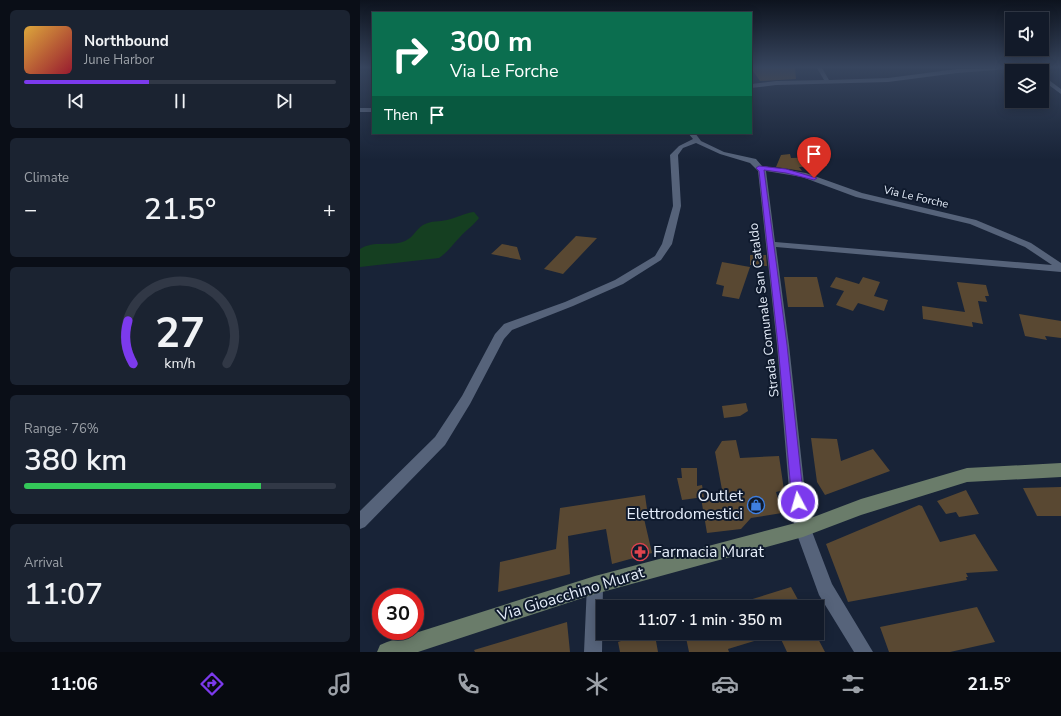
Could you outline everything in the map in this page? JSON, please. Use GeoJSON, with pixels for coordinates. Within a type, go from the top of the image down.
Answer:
{"type":"FeatureCollection","features":[{"type":"Feature","properties":{"kind":"main road","name":"Via Gioacchino Murat"},"geometry":{"type":"LineString","coordinates":[[387,652],[595,585],[803,529],[868,505],[967,476],[1061,470]]}},
{"type":"Feature","properties":{"kind":"street"},"geometry":{"type":"LineString","coordinates":[[360,110],[372,110]]}},
{"type":"Feature","properties":{"kind":"street"},"geometry":{"type":"LineString","coordinates":[[360,522],[440,441],[466,400],[499,337],[508,327],[569,304],[619,282],[658,258],[667,244],[677,206],[674,155],[681,147],[694,137],[722,153],[753,161],[759,168]]}},
{"type":"Feature","properties":{"kind":"street","name":"Strada Comunale San Cataldo"},"geometry":{"type":"LineString","coordinates":[[759,168],[762,171],[798,502],[803,529],[825,589],[864,652]]}},
{"type":"Feature","properties":{"kind":"street","name":"Via Le Forche"},"geometry":{"type":"LineString","coordinates":[[759,168],[803,175],[859,195],[973,222],[1028,244],[1061,268]]}},
{"type":"Feature","properties":{"kind":"street"},"geometry":{"type":"LineString","coordinates":[[770,244],[1061,268]]}},
{"type":"Feature","properties":{"kind":"street"},"geometry":{"type":"LineString","coordinates":[[592,652],[595,585]]}},
{"type":"Feature","properties":{"kind":"green space"},"geometry":{"type":"Polygon","coordinates":[[[474,212],[479,218],[448,251],[439,258],[360,267],[360,249],[365,246],[400,243],[411,237],[426,223],[447,220],[474,212]]]}},
{"type":"Feature","properties":{"kind":"building"},"geometry":{"type":"Polygon","coordinates":[[[790,154],[791,158],[823,157],[827,166],[799,167],[802,171],[776,167],[781,155],[790,154]]]}},
{"type":"Feature","properties":{"kind":"building"},"geometry":{"type":"Polygon","coordinates":[[[576,236],[597,238],[563,274],[544,269],[576,236]]]}},
{"type":"Feature","properties":{"kind":"building"},"geometry":{"type":"Polygon","coordinates":[[[502,244],[517,247],[521,260],[491,254],[502,244]]]}},
{"type":"Feature","properties":{"kind":"building"},"geometry":{"type":"Polygon","coordinates":[[[750,255],[766,255],[767,266],[750,265],[750,255]]]}},
{"type":"Feature","properties":{"kind":"building"},"geometry":{"type":"Polygon","coordinates":[[[722,262],[750,267],[739,299],[722,296],[724,286],[716,284],[722,262]]]}},
{"type":"Feature","properties":{"kind":"building"},"geometry":{"type":"Polygon","coordinates":[[[784,277],[817,277],[824,307],[788,307],[784,277]]]}},
{"type":"Feature","properties":{"kind":"building"},"geometry":{"type":"Polygon","coordinates":[[[836,277],[859,284],[863,277],[880,282],[874,296],[888,300],[884,311],[858,303],[853,311],[836,305],[844,291],[830,287],[836,277]]]}},
{"type":"Feature","properties":{"kind":"building"},"geometry":{"type":"Polygon","coordinates":[[[957,282],[986,285],[989,296],[985,296],[987,302],[978,301],[983,324],[972,322],[973,327],[923,319],[922,306],[965,312],[957,282]]]}},
{"type":"Feature","properties":{"kind":"building"},"geometry":{"type":"Polygon","coordinates":[[[1019,314],[1061,321],[1061,338],[1045,336],[1047,340],[1025,336],[1019,314]]]}},
{"type":"Feature","properties":{"kind":"building"},"geometry":{"type":"Polygon","coordinates":[[[746,403],[748,411],[740,416],[724,418],[722,406],[746,403]]]}},
{"type":"Feature","properties":{"kind":"building"},"geometry":{"type":"Polygon","coordinates":[[[811,438],[837,439],[841,461],[873,449],[890,471],[825,495],[817,482],[811,438]]]}},
{"type":"Feature","properties":{"kind":"building"},"geometry":{"type":"Polygon","coordinates":[[[736,440],[740,458],[779,456],[784,490],[776,492],[782,513],[751,518],[741,529],[707,533],[701,498],[723,495],[715,452],[722,441],[736,440]]]}},
{"type":"Feature","properties":{"kind":"building"},"geometry":{"type":"Polygon","coordinates":[[[681,468],[697,468],[697,486],[702,485],[704,497],[682,500],[677,478],[682,478],[681,468]]]}},
{"type":"Feature","properties":{"kind":"building"},"geometry":{"type":"Polygon","coordinates":[[[1061,487],[1061,516],[1037,516],[1023,488],[1061,487]]]}},
{"type":"Feature","properties":{"kind":"building"},"geometry":{"type":"Polygon","coordinates":[[[966,490],[979,514],[959,517],[956,512],[946,514],[937,501],[966,490]]]}},
{"type":"Feature","properties":{"kind":"building"},"geometry":{"type":"Polygon","coordinates":[[[645,495],[647,509],[642,510],[652,553],[612,564],[606,529],[568,536],[570,574],[498,592],[500,562],[556,549],[560,508],[645,495]]]}},
{"type":"Feature","properties":{"kind":"building"},"geometry":{"type":"Polygon","coordinates":[[[919,505],[922,506],[940,542],[975,534],[998,571],[966,573],[968,577],[966,577],[967,580],[848,602],[826,544],[919,505]]]}},
{"type":"Feature","properties":{"kind":"building"},"geometry":{"type":"Polygon","coordinates":[[[791,587],[798,600],[749,600],[791,587]]]}},
{"type":"Feature","properties":{"kind":"building"},"geometry":{"type":"Polygon","coordinates":[[[977,607],[995,642],[950,652],[889,652],[880,627],[977,607]]]}},
{"type":"Feature","properties":{"kind":"building"},"geometry":{"type":"Polygon","coordinates":[[[567,622],[570,652],[475,652],[474,650],[567,622]]]}},
{"type":"Feature","properties":{"kind":"building"},"geometry":{"type":"Polygon","coordinates":[[[624,640],[659,640],[656,641],[658,652],[620,652],[618,642],[624,640]]]}},
{"type":"Feature","properties":{"kind":"building"},"geometry":{"type":"Polygon","coordinates":[[[686,640],[758,640],[728,649],[729,652],[689,652],[686,640]]]}},
{"type":"Feature","properties":{"kind":"building"},"geometry":{"type":"Polygon","coordinates":[[[781,640],[819,640],[825,652],[787,652],[781,640]]]}},
{"type":"Feature","properties":{"kind":"place","name":"Outlet Elettrodomestici"},"geometry":{"type":"Point","coordinates":[756,505]}},
{"type":"Feature","properties":{"kind":"place","name":"Farmacia Murat"},"geometry":{"type":"Point","coordinates":[640,552]}},
{"type":"Feature","properties":{"kind":"route"},"geometry":{"type":"LineString","coordinates":[[798,502],[783,345],[762,171],[759,168],[786,171],[814,178]]}}]}
